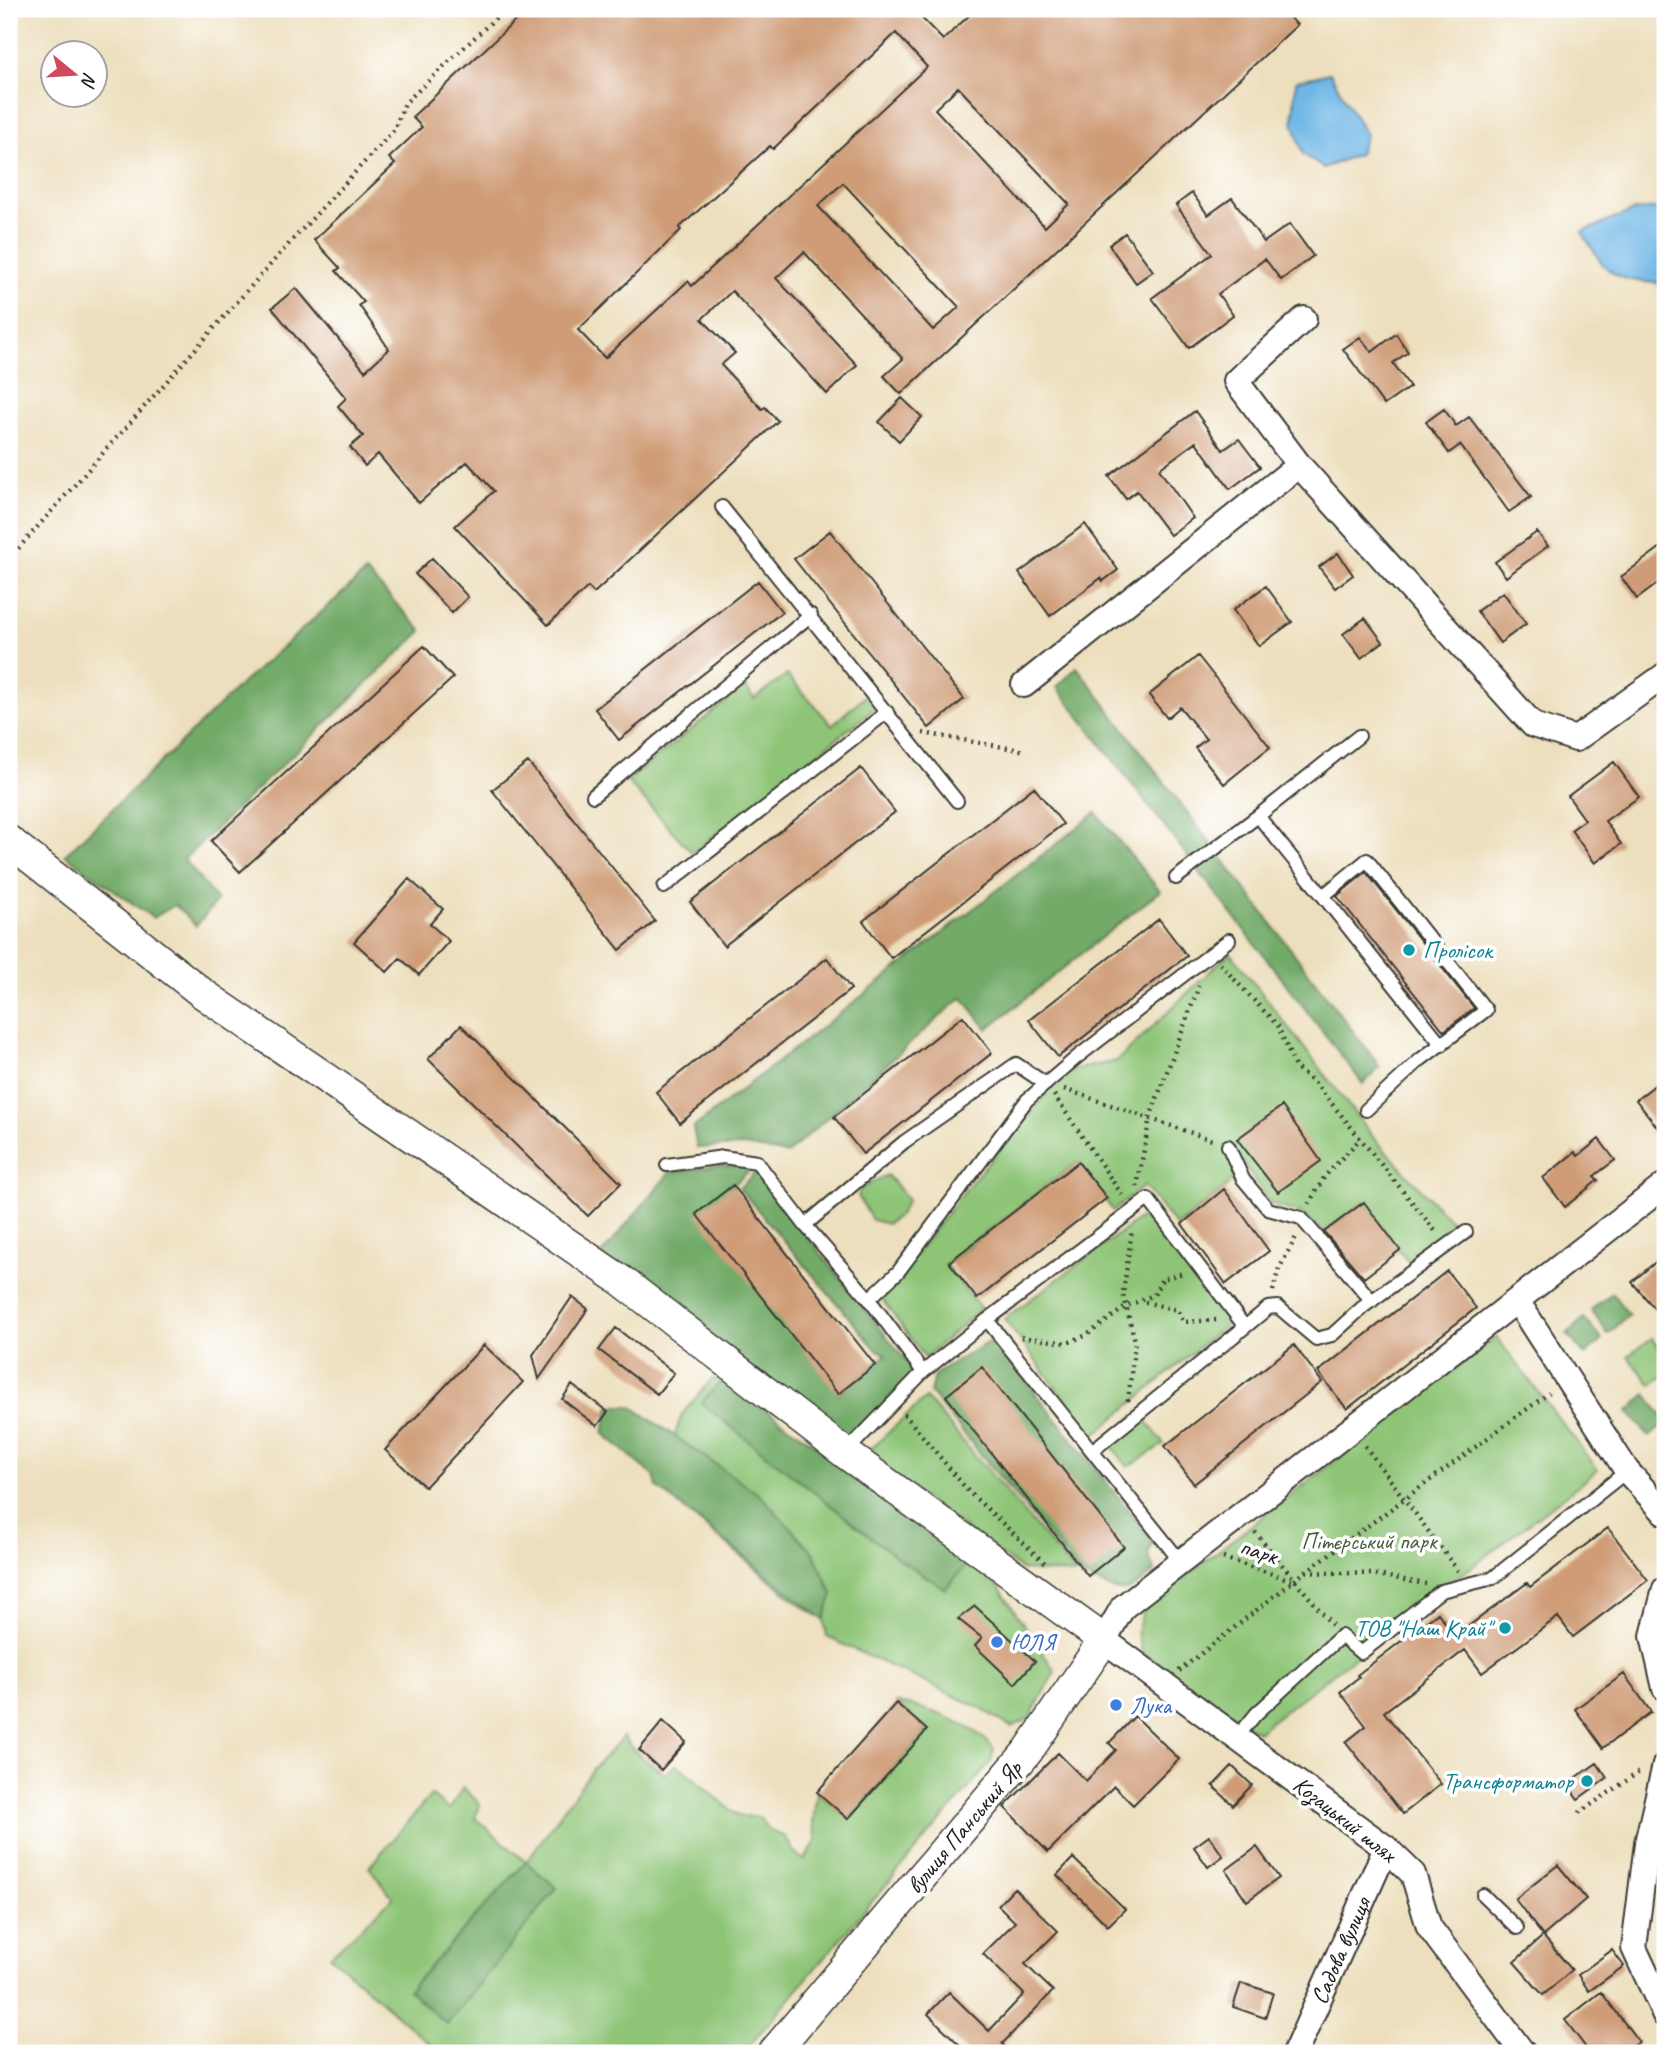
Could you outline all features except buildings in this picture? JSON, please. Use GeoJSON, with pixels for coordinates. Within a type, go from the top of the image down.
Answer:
{"type":"FeatureCollection","features":[{"type":"Feature","properties":{"kind":"street"},"geometry":{"type":"LineString","coordinates":[[1304,319],[1236,381],[1299,466],[1533,725],[1576,739],[1665,675]]}},
{"type":"Feature","properties":{"kind":"street"},"geometry":{"type":"LineString","coordinates":[[1024,685],[1299,466]]}},
{"type":"Feature","properties":{"kind":"street"},"geometry":{"type":"LineString","coordinates":[[9,841],[202,993],[622,1281],[845,1453],[1104,1640],[1124,1607],[1665,1185]]}},
{"type":"Feature","properties":{"kind":"street"},"geometry":{"type":"LineString","coordinates":[[1517,1301],[1628,1471],[1665,1513]]}},
{"type":"Feature","properties":{"kind":"street"},"geometry":{"type":"LineString","coordinates":[[1665,1590],[1653,1636],[1665,1688]]}},
{"type":"Feature","properties":{"kind":"street","name":"Козацький шлях"},"geometry":{"type":"LineString","coordinates":[[1104,1640],[1238,1736],[1386,1848],[1413,1874],[1429,1927],[1523,2053]]}},
{"type":"Feature","properties":{"kind":"street","name":"вулиця Панський Яр"},"geometry":{"type":"LineString","coordinates":[[773,2053],[1028,1751],[1104,1640]]}},
{"type":"Feature","properties":{"kind":"street"},"geometry":{"type":"LineString","coordinates":[[1654,1767],[1634,1948],[1665,2015]]}},
{"type":"Feature","properties":{"kind":"street","name":"Садова вулиця"},"geometry":{"type":"LineString","coordinates":[[1295,2053],[1386,1848]]}},
{"type":"Feature","properties":{"kind":"lane"},"geometry":{"type":"LineString","coordinates":[[722,507],[957,801]]}},
{"type":"Feature","properties":{"kind":"lane"},"geometry":{"type":"LineString","coordinates":[[593,796],[811,615]]}},
{"type":"Feature","properties":{"kind":"lane"},"geometry":{"type":"LineString","coordinates":[[664,887],[887,712]]}},
{"type":"Feature","properties":{"kind":"lane"},"geometry":{"type":"LineString","coordinates":[[1176,877],[1359,736]]}},
{"type":"Feature","properties":{"kind":"lane"},"geometry":{"type":"LineString","coordinates":[[1258,816],[1442,1045]]}},
{"type":"Feature","properties":{"kind":"lane"},"geometry":{"type":"LineString","coordinates":[[1323,897],[1367,860],[1486,1010],[1420,1060],[1366,1110]]}},
{"type":"Feature","properties":{"kind":"lane"},"geometry":{"type":"LineString","coordinates":[[869,1299],[898,1272],[1019,1110],[1046,1084],[1229,940]]}},
{"type":"Feature","properties":{"kind":"lane"},"geometry":{"type":"LineString","coordinates":[[805,1225],[904,1142],[1016,1064],[1046,1084]]}},
{"type":"Feature","properties":{"kind":"lane"},"geometry":{"type":"LineString","coordinates":[[1228,1146],[1243,1180],[1268,1209],[1301,1218],[1372,1301]]}},
{"type":"Feature","properties":{"kind":"lane"},"geometry":{"type":"LineString","coordinates":[[667,1164],[723,1157],[757,1162],[805,1225],[869,1299],[923,1372]]}},
{"type":"Feature","properties":{"kind":"lane"},"geometry":{"type":"LineString","coordinates":[[845,1453],[923,1372],[987,1320],[1148,1199],[1245,1327]]}},
{"type":"Feature","properties":{"kind":"lane"},"geometry":{"type":"LineString","coordinates":[[1092,1451],[1268,1308],[1278,1307],[1315,1339],[1332,1335],[1372,1301],[1466,1232]]}},
{"type":"Feature","properties":{"kind":"lane"},"geometry":{"type":"LineString","coordinates":[[987,1320],[1181,1562]]}},
{"type":"Feature","properties":{"kind":"lane"},"geometry":{"type":"LineString","coordinates":[[1238,1736],[1256,1714],[1341,1636],[1361,1653],[1441,1591],[1493,1578],[1628,1471]]}},
{"type":"Feature","properties":{"kind":"lane"},"geometry":{"type":"LineString","coordinates":[[1483,1895],[1517,1928]]}},
{"type":"Feature","properties":{"kind":"path"},"geometry":{"type":"LineString","coordinates":[[9,559],[276,257],[394,130],[405,103],[505,9]]}},
{"type":"Feature","properties":{"kind":"path"},"geometry":{"type":"LineString","coordinates":[[915,733],[941,735],[1026,751]]}},
{"type":"Feature","properties":{"kind":"path"},"geometry":{"type":"LineString","coordinates":[[1131,1419],[1128,1402],[1135,1341],[1123,1294],[1132,1210],[1150,1117],[1211,954],[1278,1026],[1295,1067],[1315,1083],[1423,1213],[1446,1247]]}},
{"type":"Feature","properties":{"kind":"path"},"geometry":{"type":"LineString","coordinates":[[1046,1084],[1150,1117],[1228,1146]]}},
{"type":"Feature","properties":{"kind":"path"},"geometry":{"type":"LineString","coordinates":[[1046,1084],[1132,1210]]}},
{"type":"Feature","properties":{"kind":"path"},"geometry":{"type":"LineString","coordinates":[[1003,1340],[1042,1338],[1067,1343],[1087,1335],[1127,1306],[1154,1295],[1162,1279],[1183,1274],[1194,1260]]}},
{"type":"Feature","properties":{"kind":"path"},"geometry":{"type":"LineString","coordinates":[[1144,1301],[1177,1310],[1184,1322],[1210,1319],[1245,1327]]}},
{"type":"Feature","properties":{"kind":"path"},"geometry":{"type":"LineString","coordinates":[[1166,1684],[1211,1644],[1305,1572],[1542,1396],[1569,1382]]}},
{"type":"Feature","properties":{"kind":"path"},"geometry":{"type":"LineString","coordinates":[[902,1393],[905,1417],[937,1455],[969,1492],[1055,1573]]}},
{"type":"Feature","properties":{"kind":"path"},"geometry":{"type":"LineString","coordinates":[[1353,1428],[1471,1585]]}},
{"type":"Feature","properties":{"kind":"path"},"geometry":{"type":"LineString","coordinates":[[1250,1526],[1341,1636]]}},
{"type":"Feature","properties":{"kind":"path","name":"парк"},"geometry":{"type":"LineString","coordinates":[[1212,1555],[1295,1581]]}},
{"type":"Feature","properties":{"kind":"path","name":"парк"},"geometry":{"type":"LineString","coordinates":[[1305,1572],[1372,1574],[1423,1583],[1441,1591]]}},
{"type":"Feature","properties":{"kind":"path"},"geometry":{"type":"LineString","coordinates":[[1579,1813],[1654,1767]]}},
{"type":"Feature","properties":{"kind":"green space"},"geometry":{"type":"Polygon","coordinates":[[[366,572],[422,631],[184,859],[217,901],[196,926],[175,905],[153,918],[65,855],[237,688],[366,572]]]}},
{"type":"Feature","properties":{"kind":"green space"},"geometry":{"type":"Polygon","coordinates":[[[1077,667],[1380,1067],[1363,1084],[1057,687],[1077,667]]]}},
{"type":"Feature","properties":{"kind":"green space"},"geometry":{"type":"Polygon","coordinates":[[[787,675],[832,725],[869,692],[879,705],[692,853],[627,781],[745,686],[754,699],[787,675]]]}},
{"type":"Feature","properties":{"kind":"green space"},"geometry":{"type":"Polygon","coordinates":[[[1096,813],[1160,891],[987,1029],[962,997],[787,1154],[745,1146],[697,1148],[693,1128],[1096,813]]]}},
{"type":"Feature","properties":{"kind":"green space"},"geometry":{"type":"Polygon","coordinates":[[[1230,952],[1373,1137],[1457,1228],[1411,1266],[1364,1202],[1324,1232],[1299,1213],[1270,1204],[1234,1149],[1240,1172],[1224,1189],[1176,1226],[1144,1186],[1113,1211],[1078,1162],[945,1264],[981,1309],[925,1358],[881,1298],[974,1179],[1038,1105],[1058,1073],[1117,1061],[1230,952]]]}},
{"type":"Feature","properties":{"kind":"green space"},"geometry":{"type":"Polygon","coordinates":[[[720,1165],[752,1168],[733,1185],[838,1394],[886,1355],[875,1348],[739,1188],[756,1172],[915,1372],[846,1443],[600,1256],[670,1172],[720,1165]]]}},
{"type":"Feature","properties":{"kind":"green space"},"geometry":{"type":"Polygon","coordinates":[[[887,1175],[908,1200],[899,1215],[887,1224],[872,1220],[858,1196],[861,1188],[887,1175]]]}},
{"type":"Feature","properties":{"kind":"green space"},"geometry":{"type":"Polygon","coordinates":[[[1146,1214],[1229,1322],[1093,1436],[1004,1319],[1146,1214]]]}},
{"type":"Feature","properties":{"kind":"green space"},"geometry":{"type":"Polygon","coordinates":[[[1612,1293],[1629,1315],[1608,1334],[1591,1310],[1612,1293]]]}},
{"type":"Feature","properties":{"kind":"green space"},"geometry":{"type":"Polygon","coordinates":[[[1584,1318],[1602,1340],[1585,1355],[1567,1334],[1584,1318]]]}},
{"type":"Feature","properties":{"kind":"green space","name":"Пітєрський парк"},"geometry":{"type":"Polygon","coordinates":[[[1496,1337],[1598,1470],[1257,1732],[1142,1652],[1137,1632],[1144,1608],[1496,1337]]]}},
{"type":"Feature","properties":{"kind":"green space"},"geometry":{"type":"Polygon","coordinates":[[[1652,1338],[1665,1355],[1665,1375],[1651,1385],[1628,1356],[1652,1338]]]}},
{"type":"Feature","properties":{"kind":"green space"},"geometry":{"type":"Polygon","coordinates":[[[993,1339],[1153,1541],[1148,1556],[1155,1571],[1134,1587],[1113,1590],[1082,1576],[930,1393],[934,1375],[993,1339]]]}},
{"type":"Feature","properties":{"kind":"green space"},"geometry":{"type":"Polygon","coordinates":[[[712,1379],[723,1379],[990,1574],[1055,1671],[1029,1719],[1011,1727],[978,1707],[827,1637],[824,1620],[798,1603],[657,1487],[682,1414],[712,1379]]]}},
{"type":"Feature","properties":{"kind":"green space"},"geometry":{"type":"Polygon","coordinates":[[[723,1379],[973,1558],[945,1589],[896,1557],[701,1403],[723,1379]]]}},
{"type":"Feature","properties":{"kind":"green space"},"geometry":{"type":"Polygon","coordinates":[[[1646,1394],[1665,1420],[1665,1424],[1649,1437],[1628,1411],[1646,1394]]]}},
{"type":"Feature","properties":{"kind":"green space"},"geometry":{"type":"Polygon","coordinates":[[[926,1398],[1076,1574],[1022,1570],[864,1455],[926,1398]]]}},
{"type":"Feature","properties":{"kind":"green space"},"geometry":{"type":"Polygon","coordinates":[[[610,1406],[631,1406],[760,1495],[813,1552],[833,1594],[824,1620],[657,1487],[654,1476],[603,1433],[610,1406]]]}},
{"type":"Feature","properties":{"kind":"green space"},"geometry":{"type":"Polygon","coordinates":[[[1140,1412],[1164,1444],[1128,1467],[1106,1439],[1140,1412]]]}},
{"type":"Feature","properties":{"kind":"green space"},"geometry":{"type":"Polygon","coordinates":[[[896,1703],[922,1708],[975,1732],[994,1749],[991,1762],[743,2053],[440,2053],[330,1956],[393,1898],[369,1867],[431,1795],[449,1810],[463,1787],[480,1804],[475,1818],[526,1862],[592,1770],[623,1737],[640,1756],[665,1774],[677,1764],[738,1816],[759,1817],[768,1830],[786,1837],[792,1850],[804,1860],[817,1840],[813,1822],[817,1792],[849,1819],[927,1730],[896,1703]]]}},
{"type":"Feature","properties":{"kind":"green space"},"geometry":{"type":"Polygon","coordinates":[[[526,1862],[557,1888],[447,2024],[408,1990],[526,1862]]]}},
{"type":"Feature","properties":{"kind":"water"},"geometry":{"type":"Polygon","coordinates":[[[1330,73],[1366,135],[1359,154],[1323,168],[1303,154],[1293,122],[1296,81],[1330,73]]]}},
{"type":"Feature","properties":{"kind":"water"},"geometry":{"type":"Polygon","coordinates":[[[1665,207],[1664,308],[1659,283],[1629,280],[1611,272],[1582,232],[1633,211],[1665,207]]]}},
{"type":"Feature","properties":{"kind":"place","name":"Пролісок"},"geometry":{"type":"Point","coordinates":[1409,950]}},
{"type":"Feature","properties":{"kind":"place","name":"ТОВ \"Наш Край\""},"geometry":{"type":"Point","coordinates":[1505,1628]}},
{"type":"Feature","properties":{"kind":"place","name":"ЮЛЯ"},"geometry":{"type":"Point","coordinates":[997,1642]}},
{"type":"Feature","properties":{"kind":"place","name":"Лука"},"geometry":{"type":"Point","coordinates":[1116,1705]}},
{"type":"Feature","properties":{"kind":"place","name":"Трансформатор"},"geometry":{"type":"Point","coordinates":[1587,1781]}}]}
